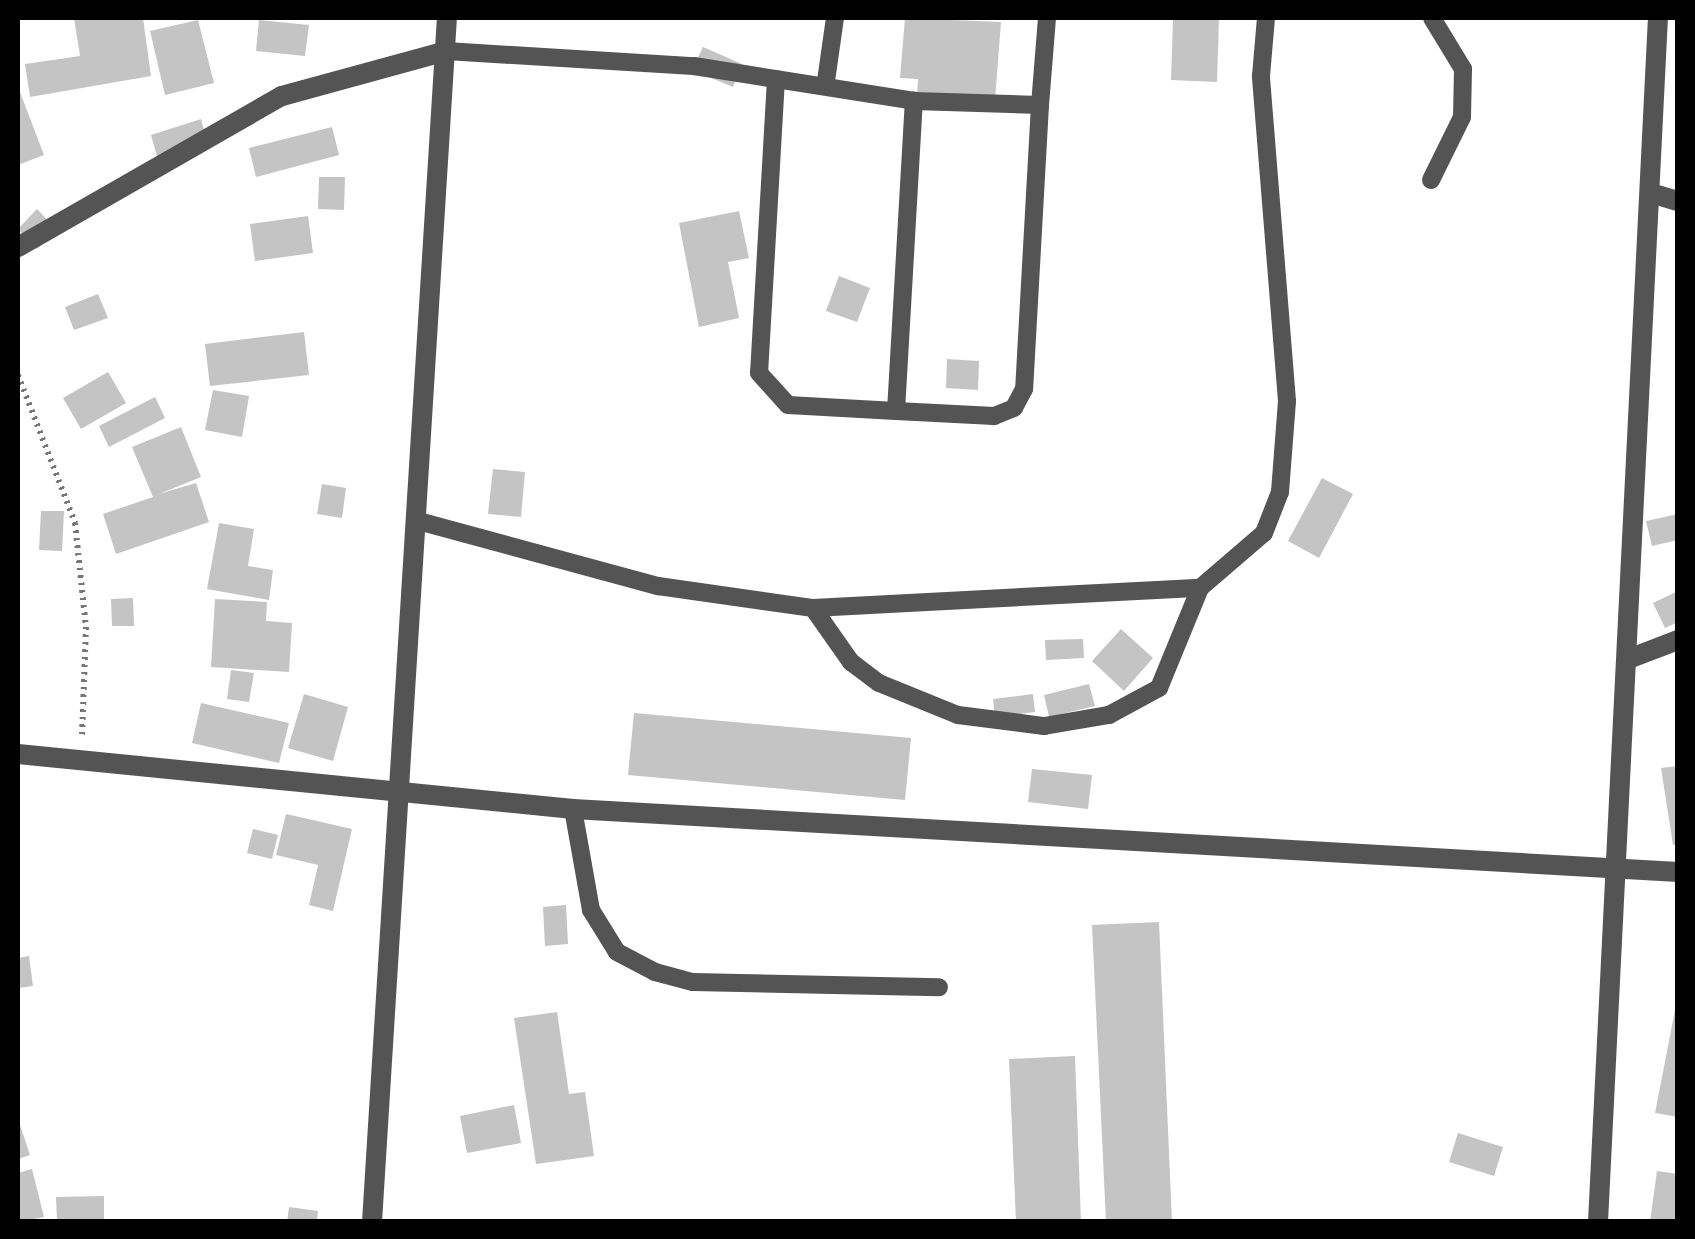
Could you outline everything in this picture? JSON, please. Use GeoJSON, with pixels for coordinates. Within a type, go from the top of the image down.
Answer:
{"type":"FeatureCollection","features":[{"type":"Feature","properties":{"kind":"street"},"geometry":{"type":"LineString","coordinates":[[372,1222],[394,784],[422,522],[447,18]]}},
{"type":"Feature","properties":{"kind":"street"},"geometry":{"type":"LineString","coordinates":[[1598,1222],[1622,871],[1658,18]]}},
{"type":"Feature","properties":{"kind":"street"},"geometry":{"type":"LineString","coordinates":[[18,246],[282,96],[446,51]]}},
{"type":"Feature","properties":{"kind":"street"},"geometry":{"type":"LineString","coordinates":[[1650,193],[1678,201]]}},
{"type":"Feature","properties":{"kind":"street"},"geometry":{"type":"LineString","coordinates":[[1631,658],[1678,640]]}},
{"type":"Feature","properties":{"kind":"street"},"geometry":{"type":"LineString","coordinates":[[18,754],[394,784],[573,809],[1678,872]]}},
{"type":"Feature","properties":{"kind":"lane"},"geometry":{"type":"LineString","coordinates":[[826,81],[834,18]]}},
{"type":"Feature","properties":{"kind":"lane"},"geometry":{"type":"LineString","coordinates":[[776,79],[759,373],[788,405],[994,416],[1014,408],[1024,389],[1046,18]]}},
{"type":"Feature","properties":{"kind":"lane"},"geometry":{"type":"LineString","coordinates":[[813,608],[852,662],[879,683],[958,714],[1044,726],[1109,715],[1158,688],[1200,588],[1264,533],[1280,492],[1287,401],[1261,76],[1266,18]]}},
{"type":"Feature","properties":{"kind":"lane"},"geometry":{"type":"LineString","coordinates":[[1431,180],[1453,145],[1462,101],[1452,38],[1432,18]]}},
{"type":"Feature","properties":{"kind":"lane"},"geometry":{"type":"LineString","coordinates":[[446,51],[826,81],[914,102],[1040,105]]}},
{"type":"Feature","properties":{"kind":"lane"},"geometry":{"type":"LineString","coordinates":[[896,411],[914,102]]}},
{"type":"Feature","properties":{"kind":"lane"},"geometry":{"type":"LineString","coordinates":[[422,522],[658,586],[813,608],[1200,588]]}},
{"type":"Feature","properties":{"kind":"lane"},"geometry":{"type":"LineString","coordinates":[[573,809],[591,910],[618,952],[654,972],[693,982],[939,987]]}},
{"type":"Feature","properties":{"kind":"path"},"geometry":{"type":"LineString","coordinates":[[18,374],[75,523],[86,627],[81,757]]}},
{"type":"Feature","properties":{"kind":"building"},"geometry":{"type":"Polygon","coordinates":[[[74,18],[143,18],[151,76],[30,97],[25,64],[80,56],[74,18]]]}},
{"type":"Feature","properties":{"kind":"building"},"geometry":{"type":"Polygon","coordinates":[[[905,18],[1001,22],[995,100],[917,95],[918,79],[900,78],[905,18]]]}},
{"type":"Feature","properties":{"kind":"building"},"geometry":{"type":"Polygon","coordinates":[[[1173,18],[1219,18],[1217,82],[1171,80],[1173,18]]]}},
{"type":"Feature","properties":{"kind":"building"},"geometry":{"type":"Polygon","coordinates":[[[198,20],[214,83],[165,95],[150,31],[198,20]]]}},
{"type":"Feature","properties":{"kind":"building"},"geometry":{"type":"Polygon","coordinates":[[[259,20],[309,25],[305,56],[256,51],[259,20]]]}},
{"type":"Feature","properties":{"kind":"building"},"geometry":{"type":"Polygon","coordinates":[[[703,47],[742,64],[733,87],[692,70],[703,47]]]}},
{"type":"Feature","properties":{"kind":"building"},"geometry":{"type":"Polygon","coordinates":[[[18,87],[44,155],[18,165],[18,87]]]}},
{"type":"Feature","properties":{"kind":"building"},"geometry":{"type":"Polygon","coordinates":[[[201,119],[208,145],[158,160],[151,135],[201,119]]]}},
{"type":"Feature","properties":{"kind":"building"},"geometry":{"type":"Polygon","coordinates":[[[332,127],[339,155],[256,177],[249,148],[332,127]]]}},
{"type":"Feature","properties":{"kind":"building"},"geometry":{"type":"Polygon","coordinates":[[[319,177],[345,177],[344,210],[318,209],[319,177]]]}},
{"type":"Feature","properties":{"kind":"building"},"geometry":{"type":"Polygon","coordinates":[[[37,209],[57,230],[37,249],[18,229],[37,209]]]}},
{"type":"Feature","properties":{"kind":"building"},"geometry":{"type":"Polygon","coordinates":[[[739,211],[749,258],[728,262],[739,318],[699,327],[679,223],[739,211]]]}},
{"type":"Feature","properties":{"kind":"building"},"geometry":{"type":"Polygon","coordinates":[[[308,216],[313,253],[255,261],[250,224],[308,216]]]}},
{"type":"Feature","properties":{"kind":"building"},"geometry":{"type":"Polygon","coordinates":[[[839,276],[870,288],[857,322],[826,311],[839,276]]]}},
{"type":"Feature","properties":{"kind":"building"},"geometry":{"type":"Polygon","coordinates":[[[98,294],[108,318],[74,330],[65,307],[98,294]]]}},
{"type":"Feature","properties":{"kind":"building"},"geometry":{"type":"Polygon","coordinates":[[[304,332],[309,375],[210,386],[205,344],[304,332]]]}},
{"type":"Feature","properties":{"kind":"building"},"geometry":{"type":"Polygon","coordinates":[[[947,359],[979,361],[978,390],[946,388],[947,359]]]}},
{"type":"Feature","properties":{"kind":"building"},"geometry":{"type":"Polygon","coordinates":[[[108,372],[126,403],[81,429],[63,398],[108,372]]]}},
{"type":"Feature","properties":{"kind":"building"},"geometry":{"type":"Polygon","coordinates":[[[213,390],[249,396],[242,437],[205,430],[213,390]]]}},
{"type":"Feature","properties":{"kind":"building"},"geometry":{"type":"Polygon","coordinates":[[[155,397],[165,418],[109,447],[99,426],[155,397]]]}},
{"type":"Feature","properties":{"kind":"building"},"geometry":{"type":"Polygon","coordinates":[[[181,427],[201,477],[159,494],[196,483],[209,522],[116,554],[103,514],[153,497],[132,447],[181,427]]]}},
{"type":"Feature","properties":{"kind":"building"},"geometry":{"type":"Polygon","coordinates":[[[493,469],[525,472],[521,517],[488,514],[493,469]]]}},
{"type":"Feature","properties":{"kind":"building"},"geometry":{"type":"Polygon","coordinates":[[[1322,478],[1353,494],[1319,558],[1288,541],[1322,478]]]}},
{"type":"Feature","properties":{"kind":"building"},"geometry":{"type":"Polygon","coordinates":[[[322,484],[346,488],[342,518],[317,514],[322,484]]]}},
{"type":"Feature","properties":{"kind":"building"},"geometry":{"type":"Polygon","coordinates":[[[41,511],[64,511],[62,551],[39,550],[41,511]]]}},
{"type":"Feature","properties":{"kind":"building"},"geometry":{"type":"Polygon","coordinates":[[[1678,514],[1678,540],[1652,546],[1646,521],[1678,514]]]}},
{"type":"Feature","properties":{"kind":"building"},"geometry":{"type":"Polygon","coordinates":[[[219,523],[254,529],[248,566],[273,570],[269,600],[207,589],[219,523]]]}},
{"type":"Feature","properties":{"kind":"building"},"geometry":{"type":"Polygon","coordinates":[[[1678,591],[1678,622],[1665,628],[1653,603],[1678,591]]]}},
{"type":"Feature","properties":{"kind":"building"},"geometry":{"type":"Polygon","coordinates":[[[133,598],[134,626],[112,626],[111,599],[133,598]]]}},
{"type":"Feature","properties":{"kind":"building"},"geometry":{"type":"Polygon","coordinates":[[[215,599],[267,602],[266,621],[292,623],[289,672],[211,667],[215,599]]]}},
{"type":"Feature","properties":{"kind":"building"},"geometry":{"type":"Polygon","coordinates":[[[1121,629],[1153,658],[1124,691],[1092,661],[1121,629]]]}},
{"type":"Feature","properties":{"kind":"building"},"geometry":{"type":"Polygon","coordinates":[[[1083,639],[1084,658],[1046,660],[1045,640],[1083,639]]]}},
{"type":"Feature","properties":{"kind":"building"},"geometry":{"type":"Polygon","coordinates":[[[231,670],[254,673],[249,702],[227,699],[231,670]]]}},
{"type":"Feature","properties":{"kind":"building"},"geometry":{"type":"Polygon","coordinates":[[[1089,684],[1095,706],[1049,717],[1044,695],[1089,684]]]}},
{"type":"Feature","properties":{"kind":"building"},"geometry":{"type":"Polygon","coordinates":[[[304,694],[348,707],[333,761],[288,748],[304,694]]]}},
{"type":"Feature","properties":{"kind":"building"},"geometry":{"type":"Polygon","coordinates":[[[1033,694],[1035,712],[995,717],[993,699],[1033,694]]]}},
{"type":"Feature","properties":{"kind":"building"},"geometry":{"type":"Polygon","coordinates":[[[201,703],[289,723],[279,763],[192,743],[201,703]]]}},
{"type":"Feature","properties":{"kind":"building"},"geometry":{"type":"Polygon","coordinates":[[[634,713],[911,738],[905,800],[628,775],[634,713]]]}},
{"type":"Feature","properties":{"kind":"building"},"geometry":{"type":"Polygon","coordinates":[[[1678,766],[1678,844],[1673,845],[1661,768],[1678,766]]]}},
{"type":"Feature","properties":{"kind":"building"},"geometry":{"type":"Polygon","coordinates":[[[1032,769],[1092,775],[1088,809],[1028,802],[1032,769]]]}},
{"type":"Feature","properties":{"kind":"building"},"geometry":{"type":"Polygon","coordinates":[[[286,814],[352,829],[333,911],[309,905],[318,865],[276,855],[286,814]]]}},
{"type":"Feature","properties":{"kind":"building"},"geometry":{"type":"Polygon","coordinates":[[[253,829],[278,835],[272,859],[247,853],[253,829]]]}},
{"type":"Feature","properties":{"kind":"building"},"geometry":{"type":"Polygon","coordinates":[[[566,905],[568,944],[545,946],[543,907],[566,905]]]}},
{"type":"Feature","properties":{"kind":"building"},"geometry":{"type":"Polygon","coordinates":[[[1159,922],[1172,1222],[1106,1222],[1092,925],[1159,922]]]}},
{"type":"Feature","properties":{"kind":"building"},"geometry":{"type":"Polygon","coordinates":[[[29,956],[33,986],[18,988],[18,958],[29,956]]]}},
{"type":"Feature","properties":{"kind":"building"},"geometry":{"type":"Polygon","coordinates":[[[1678,1005],[1678,1117],[1655,1113],[1678,1005]]]}},
{"type":"Feature","properties":{"kind":"building"},"geometry":{"type":"Polygon","coordinates":[[[557,1012],[569,1094],[585,1092],[594,1156],[536,1164],[514,1018],[557,1012]]]}},
{"type":"Feature","properties":{"kind":"building"},"geometry":{"type":"Polygon","coordinates":[[[1075,1056],[1081,1222],[1016,1222],[1009,1059],[1075,1056]]]}},
{"type":"Feature","properties":{"kind":"building"},"geometry":{"type":"Polygon","coordinates":[[[514,1105],[521,1143],[467,1153],[460,1116],[514,1105]]]}},
{"type":"Feature","properties":{"kind":"building"},"geometry":{"type":"Polygon","coordinates":[[[18,1119],[30,1155],[18,1159],[18,1119]]]}},
{"type":"Feature","properties":{"kind":"building"},"geometry":{"type":"Polygon","coordinates":[[[1458,1133],[1503,1147],[1494,1176],[1449,1162],[1458,1133]]]}},
{"type":"Feature","properties":{"kind":"building"},"geometry":{"type":"Polygon","coordinates":[[[32,1169],[44,1217],[18,1222],[18,1173],[32,1169]]]}},
{"type":"Feature","properties":{"kind":"building"},"geometry":{"type":"Polygon","coordinates":[[[1657,1171],[1678,1174],[1678,1222],[1650,1222],[1657,1171]]]}},
{"type":"Feature","properties":{"kind":"building"},"geometry":{"type":"Polygon","coordinates":[[[104,1196],[104,1222],[57,1222],[56,1197],[104,1196]]]}},
{"type":"Feature","properties":{"kind":"building"},"geometry":{"type":"Polygon","coordinates":[[[289,1207],[318,1211],[317,1222],[287,1222],[289,1207]]]}}]}
